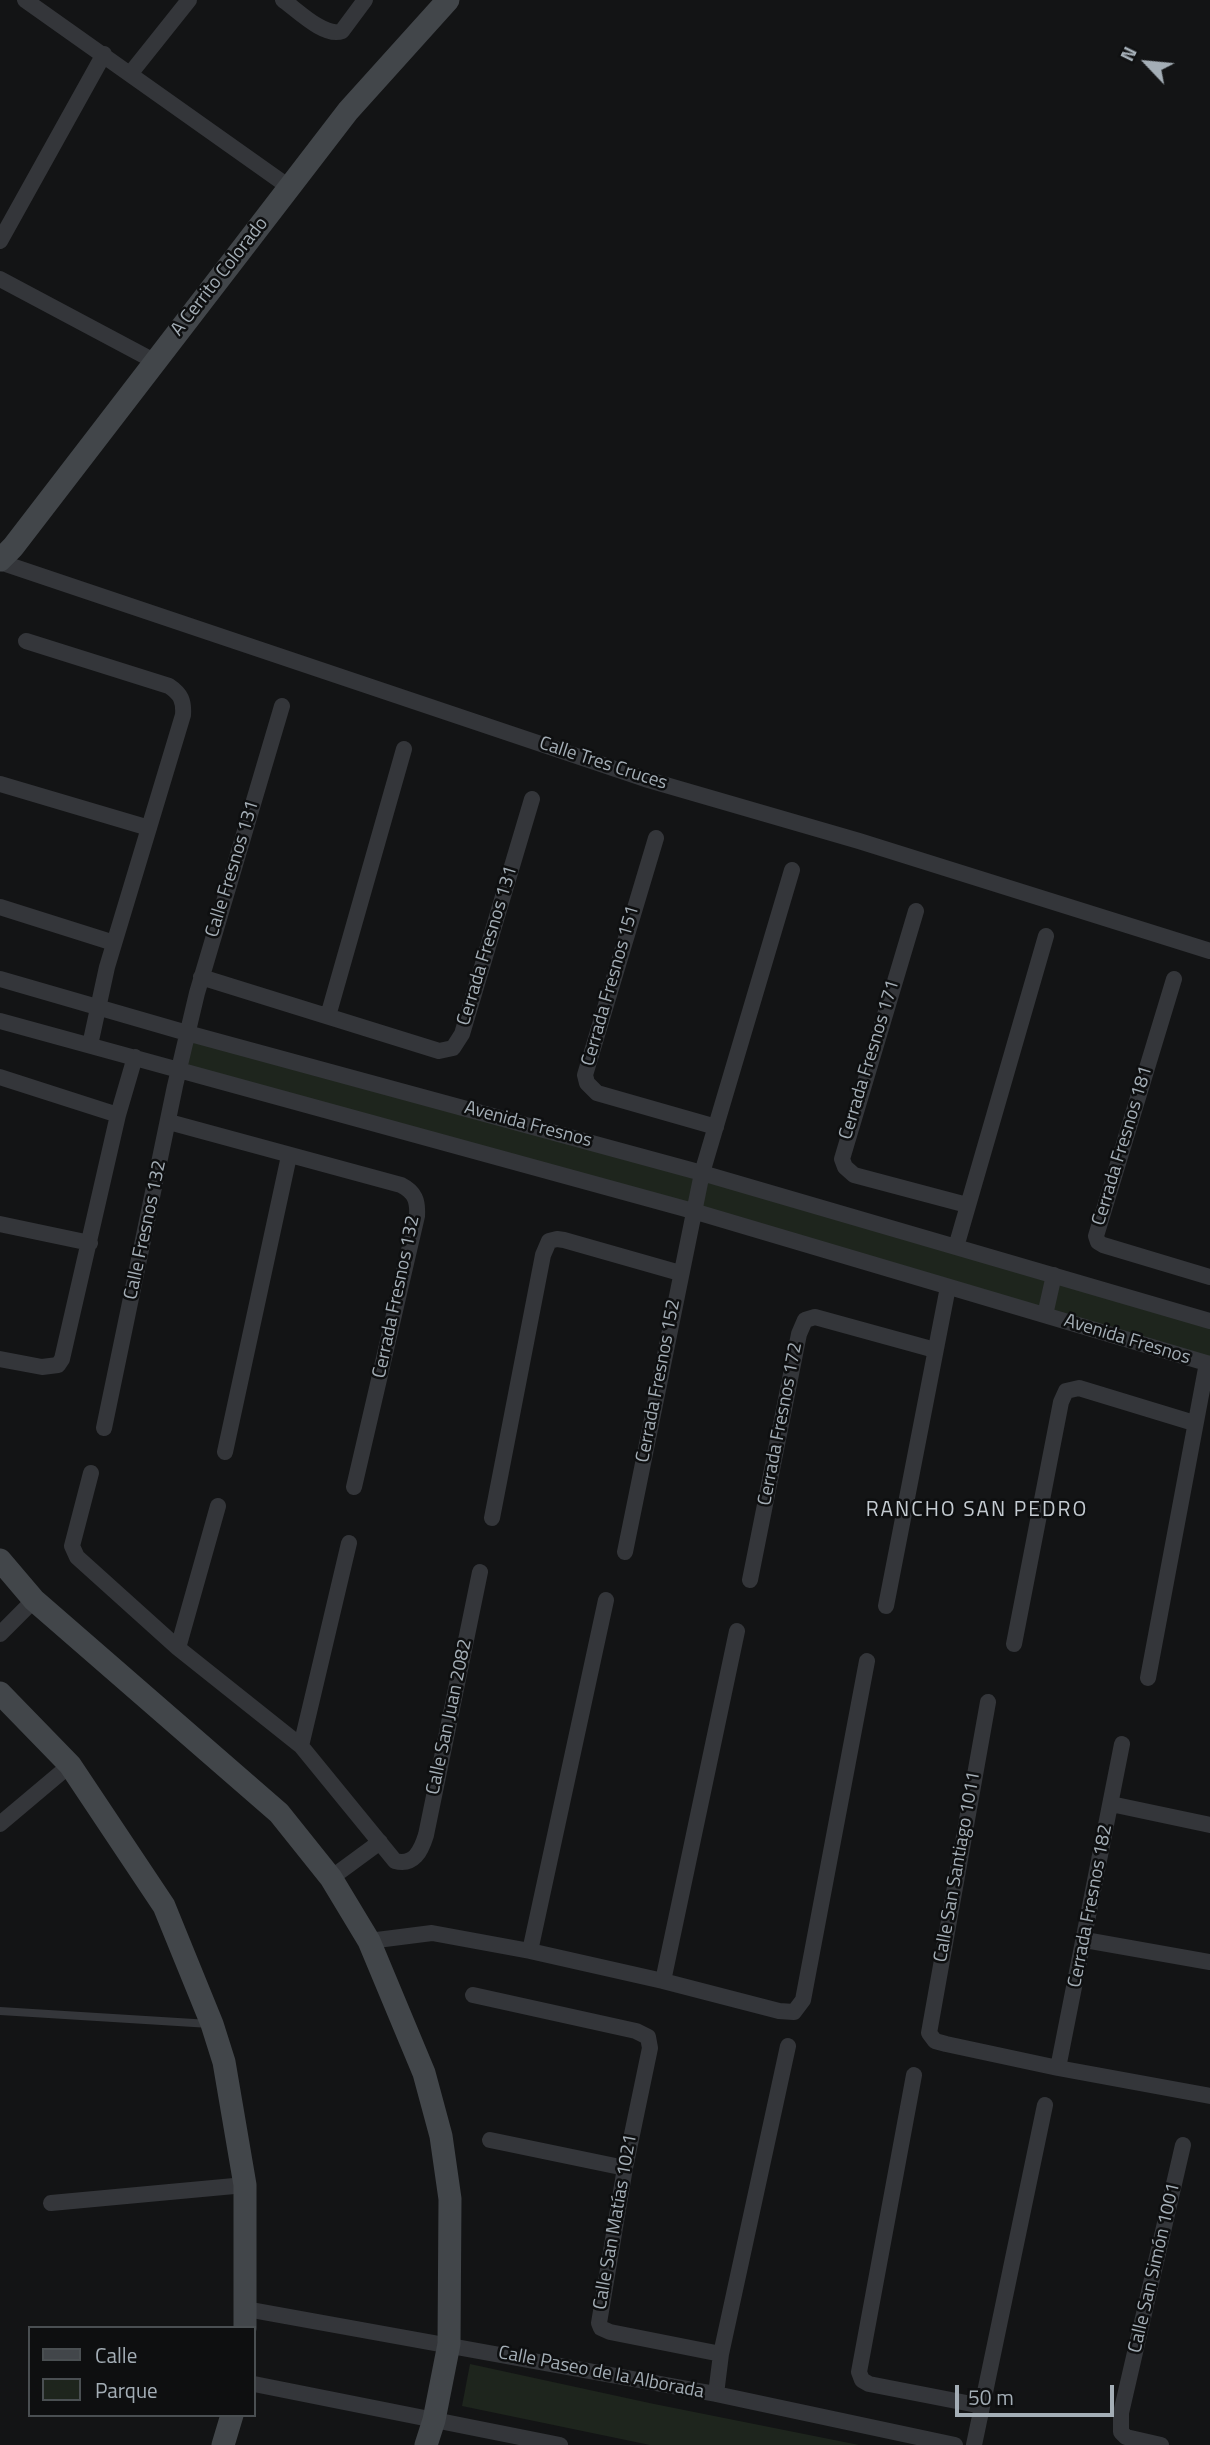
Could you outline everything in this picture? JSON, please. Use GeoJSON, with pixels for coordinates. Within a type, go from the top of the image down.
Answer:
{"type":"FeatureCollection","features":[{"type":"Feature","properties":{"kind":"main road","name":"A Cerrito Colorado"},"geometry":{"type":"LineString","coordinates":[[0,561],[348,111],[448,0]]}},
{"type":"Feature","properties":{"kind":"main road"},"geometry":{"type":"LineString","coordinates":[[0,1560],[34,1600],[279,1813],[331,1878],[369,1941],[424,2073],[441,2136],[450,2199],[449,2344],[426,2445]]}},
{"type":"Feature","properties":{"kind":"main road"},"geometry":{"type":"LineString","coordinates":[[0,1693],[70,1765],[164,1906],[212,2024],[224,2063],[245,2185],[246,2318]]}},
{"type":"Feature","properties":{"kind":"main road"},"geometry":{"type":"LineString","coordinates":[[223,2445],[231,2417]]}},
{"type":"Feature","properties":{"kind":"street"},"geometry":{"type":"LineString","coordinates":[[25,0],[289,187]]}},
{"type":"Feature","properties":{"kind":"street"},"geometry":{"type":"LineString","coordinates":[[130,74],[189,0]]}},
{"type":"Feature","properties":{"kind":"street"},"geometry":{"type":"LineString","coordinates":[[283,0],[326,31],[337,33],[342,31],[365,0]]}},
{"type":"Feature","properties":{"kind":"street"},"geometry":{"type":"LineString","coordinates":[[0,241],[104,54]]}},
{"type":"Feature","properties":{"kind":"street"},"geometry":{"type":"LineString","coordinates":[[0,279],[154,361]]}},
{"type":"Feature","properties":{"kind":"street","name":"Calle Tres Cruces"},"geometry":{"type":"LineString","coordinates":[[0,561],[645,779],[859,841],[1210,951]]}},
{"type":"Feature","properties":{"kind":"street"},"geometry":{"type":"LineString","coordinates":[[26,641],[169,686],[181,697],[183,715],[114,943],[90,1045]]}},
{"type":"Feature","properties":{"kind":"street","name":"Calle Fresnos 131"},"geometry":{"type":"LineString","coordinates":[[187,1033],[201,977],[282,706]]}},
{"type":"Feature","properties":{"kind":"street"},"geometry":{"type":"LineString","coordinates":[[328,1016],[404,749]]}},
{"type":"Feature","properties":{"kind":"street"},"geometry":{"type":"LineString","coordinates":[[0,784],[149,828]]}},
{"type":"Feature","properties":{"kind":"street","name":"Cerrada Fresnos 131"},"geometry":{"type":"LineString","coordinates":[[201,977],[439,1051],[453,1048],[462,1034],[532,799]]}},
{"type":"Feature","properties":{"kind":"street","name":"Cerrada Fresnos 151"},"geometry":{"type":"LineString","coordinates":[[656,838],[586,1066],[587,1083],[597,1093],[716,1127]]}},
{"type":"Feature","properties":{"kind":"street"},"geometry":{"type":"LineString","coordinates":[[693,1211],[792,870]]}},
{"type":"Feature","properties":{"kind":"street"},"geometry":{"type":"LineString","coordinates":[[0,907],[114,943]]}},
{"type":"Feature","properties":{"kind":"street","name":"Cerrada Fresnos 171"},"geometry":{"type":"LineString","coordinates":[[916,911],[842,1159],[845,1167],[854,1175],[967,1205]]}},
{"type":"Feature","properties":{"kind":"street"},"geometry":{"type":"LineString","coordinates":[[956,1247],[1046,936]]}},
{"type":"Feature","properties":{"kind":"street","name":"Avenida Fresnos"},"geometry":{"type":"LineString","coordinates":[[0,979],[187,1033],[702,1173],[1210,1321]]}},
{"type":"Feature","properties":{"kind":"street","name":"Cerrada Fresnos 181"},"geometry":{"type":"LineString","coordinates":[[1174,979],[1096,1236],[1098,1241],[1109,1247],[1210,1278]]}},
{"type":"Feature","properties":{"kind":"street","name":"Avenida Fresnos"},"geometry":{"type":"LineString","coordinates":[[0,1021],[693,1211],[1208,1364]]}},
{"type":"Feature","properties":{"kind":"street","name":"Calle Fresnos 132"},"geometry":{"type":"LineString","coordinates":[[104,1428],[187,1033]]}},
{"type":"Feature","properties":{"kind":"street"},"geometry":{"type":"LineString","coordinates":[[0,1359],[42,1367],[58,1365],[62,1359],[118,1115],[135,1057]]}},
{"type":"Feature","properties":{"kind":"street"},"geometry":{"type":"LineString","coordinates":[[0,1077],[118,1115]]}},
{"type":"Feature","properties":{"kind":"street","name":"Cerrada Fresnos 132"},"geometry":{"type":"LineString","coordinates":[[169,1122],[401,1185],[414,1194],[417,1216],[354,1487]]}},
{"type":"Feature","properties":{"kind":"street"},"geometry":{"type":"LineString","coordinates":[[225,1452],[289,1156]]}},
{"type":"Feature","properties":{"kind":"street","name":"Cerrada Fresnos 152"},"geometry":{"type":"LineString","coordinates":[[625,1552],[693,1211]]}},
{"type":"Feature","properties":{"kind":"street"},"geometry":{"type":"LineString","coordinates":[[0,1224],[90,1243]]}},
{"type":"Feature","properties":{"kind":"street"},"geometry":{"type":"LineString","coordinates":[[492,1518],[543,1255],[550,1241],[564,1240],[680,1273]]}},
{"type":"Feature","properties":{"kind":"street","name":"Avenida Fresnos"},"geometry":{"type":"LineString","coordinates":[[1045,1315],[1054,1275]]}},
{"type":"Feature","properties":{"kind":"street"},"geometry":{"type":"LineString","coordinates":[[886,1606],[948,1287]]}},
{"type":"Feature","properties":{"kind":"street","name":"Cerrada Fresnos 172"},"geometry":{"type":"LineString","coordinates":[[750,1580],[799,1334],[805,1320],[815,1317],[935,1350]]}},
{"type":"Feature","properties":{"kind":"street"},"geometry":{"type":"LineString","coordinates":[[1148,1678],[1194,1423],[1208,1364]]}},
{"type":"Feature","properties":{"kind":"street"},"geometry":{"type":"LineString","coordinates":[[1014,1644],[1061,1402],[1066,1391],[1079,1388],[1194,1423]]}},
{"type":"Feature","properties":{"kind":"street"},"geometry":{"type":"LineString","coordinates":[[91,1473],[74,1540],[77,1558],[178,1648],[301,1746],[380,1842],[331,1878]]}},
{"type":"Feature","properties":{"kind":"street"},"geometry":{"type":"LineString","coordinates":[[178,1648],[218,1506]]}},
{"type":"Feature","properties":{"kind":"street"},"geometry":{"type":"LineString","coordinates":[[301,1746],[349,1543]]}},
{"type":"Feature","properties":{"kind":"street","name":"Calle San Juan 2082"},"geometry":{"type":"LineString","coordinates":[[380,1842],[395,1861],[403,1863],[413,1860],[421,1849],[480,1572]]}},
{"type":"Feature","properties":{"kind":"street"},"geometry":{"type":"LineString","coordinates":[[0,1634],[34,1600]]}},
{"type":"Feature","properties":{"kind":"street"},"geometry":{"type":"LineString","coordinates":[[530,1951],[606,1600]]}},
{"type":"Feature","properties":{"kind":"street"},"geometry":{"type":"LineString","coordinates":[[663,1981],[737,1631]]}},
{"type":"Feature","properties":{"kind":"street"},"geometry":{"type":"LineString","coordinates":[[369,1941],[432,1933],[530,1951],[794,2012],[800,2006],[867,1661]]}},
{"type":"Feature","properties":{"kind":"street","name":"Calle San Santiago 1011"},"geometry":{"type":"LineString","coordinates":[[988,1702],[929,2033],[940,2043],[1058,2068]]}},
{"type":"Feature","properties":{"kind":"street","name":"Cerrada Fresnos 182"},"geometry":{"type":"LineString","coordinates":[[1058,2068],[1122,1744]]}},
{"type":"Feature","properties":{"kind":"street"},"geometry":{"type":"LineString","coordinates":[[0,1824],[70,1765]]}},
{"type":"Feature","properties":{"kind":"street"},"geometry":{"type":"LineString","coordinates":[[1111,1804],[1210,1825]]}},
{"type":"Feature","properties":{"kind":"street"},"geometry":{"type":"LineString","coordinates":[[1085,1940],[1210,1962]]}},
{"type":"Feature","properties":{"kind":"street","name":"Calle San Matías 1021"},"geometry":{"type":"LineString","coordinates":[[472,1994],[636,2031],[648,2037],[650,2048],[625,2168],[600,2316],[601,2328],[722,2354]]}},
{"type":"Feature","properties":{"kind":"street"},"geometry":{"type":"LineString","coordinates":[[716,2394],[722,2354],[788,2046]]}},
{"type":"Feature","properties":{"kind":"street"},"geometry":{"type":"LineString","coordinates":[[1058,2068],[1210,2096]]}},
{"type":"Feature","properties":{"kind":"street"},"geometry":{"type":"LineString","coordinates":[[914,2075],[859,2372],[862,2381],[877,2386],[982,2406]]}},
{"type":"Feature","properties":{"kind":"street"},"geometry":{"type":"LineString","coordinates":[[974,2445],[1045,2105]]}},
{"type":"Feature","properties":{"kind":"street"},"geometry":{"type":"LineString","coordinates":[[490,2140],[625,2168]]}},
{"type":"Feature","properties":{"kind":"street","name":"Calle San Simón 1001"},"geometry":{"type":"LineString","coordinates":[[1161,2445],[1126,2437],[1121,2432],[1121,2413],[1183,2145]]}},
{"type":"Feature","properties":{"kind":"street"},"geometry":{"type":"LineString","coordinates":[[51,2203],[245,2185]]}},
{"type":"Feature","properties":{"kind":"street","name":"Calle Paseo de la Alborada"},"geometry":{"type":"LineString","coordinates":[[246,2318],[449,2344],[716,2394],[955,2445]]}},
{"type":"Feature","properties":{"kind":"street"},"geometry":{"type":"LineString","coordinates":[[256,2384],[560,2445]]}},
{"type":"Feature","properties":{"kind":"lane"},"geometry":{"type":"LineString","coordinates":[[0,2011],[212,2024]]}},
{"type":"Feature","properties":{"kind":"green space"},"geometry":{"type":"Polygon","coordinates":[[[187,1033],[1210,1321],[1210,1364],[179,1070],[187,1033]]]}},
{"type":"Feature","properties":{"kind":"green space"},"geometry":{"type":"Polygon","coordinates":[[[470,2364],[859,2445],[650,2445],[462,2406],[470,2364]]]}},
{"type":"Feature","properties":{"kind":"district","name":"RANCHO SAN PEDRO"},"geometry":{"type":"Point","coordinates":[977,1511]}}]}
